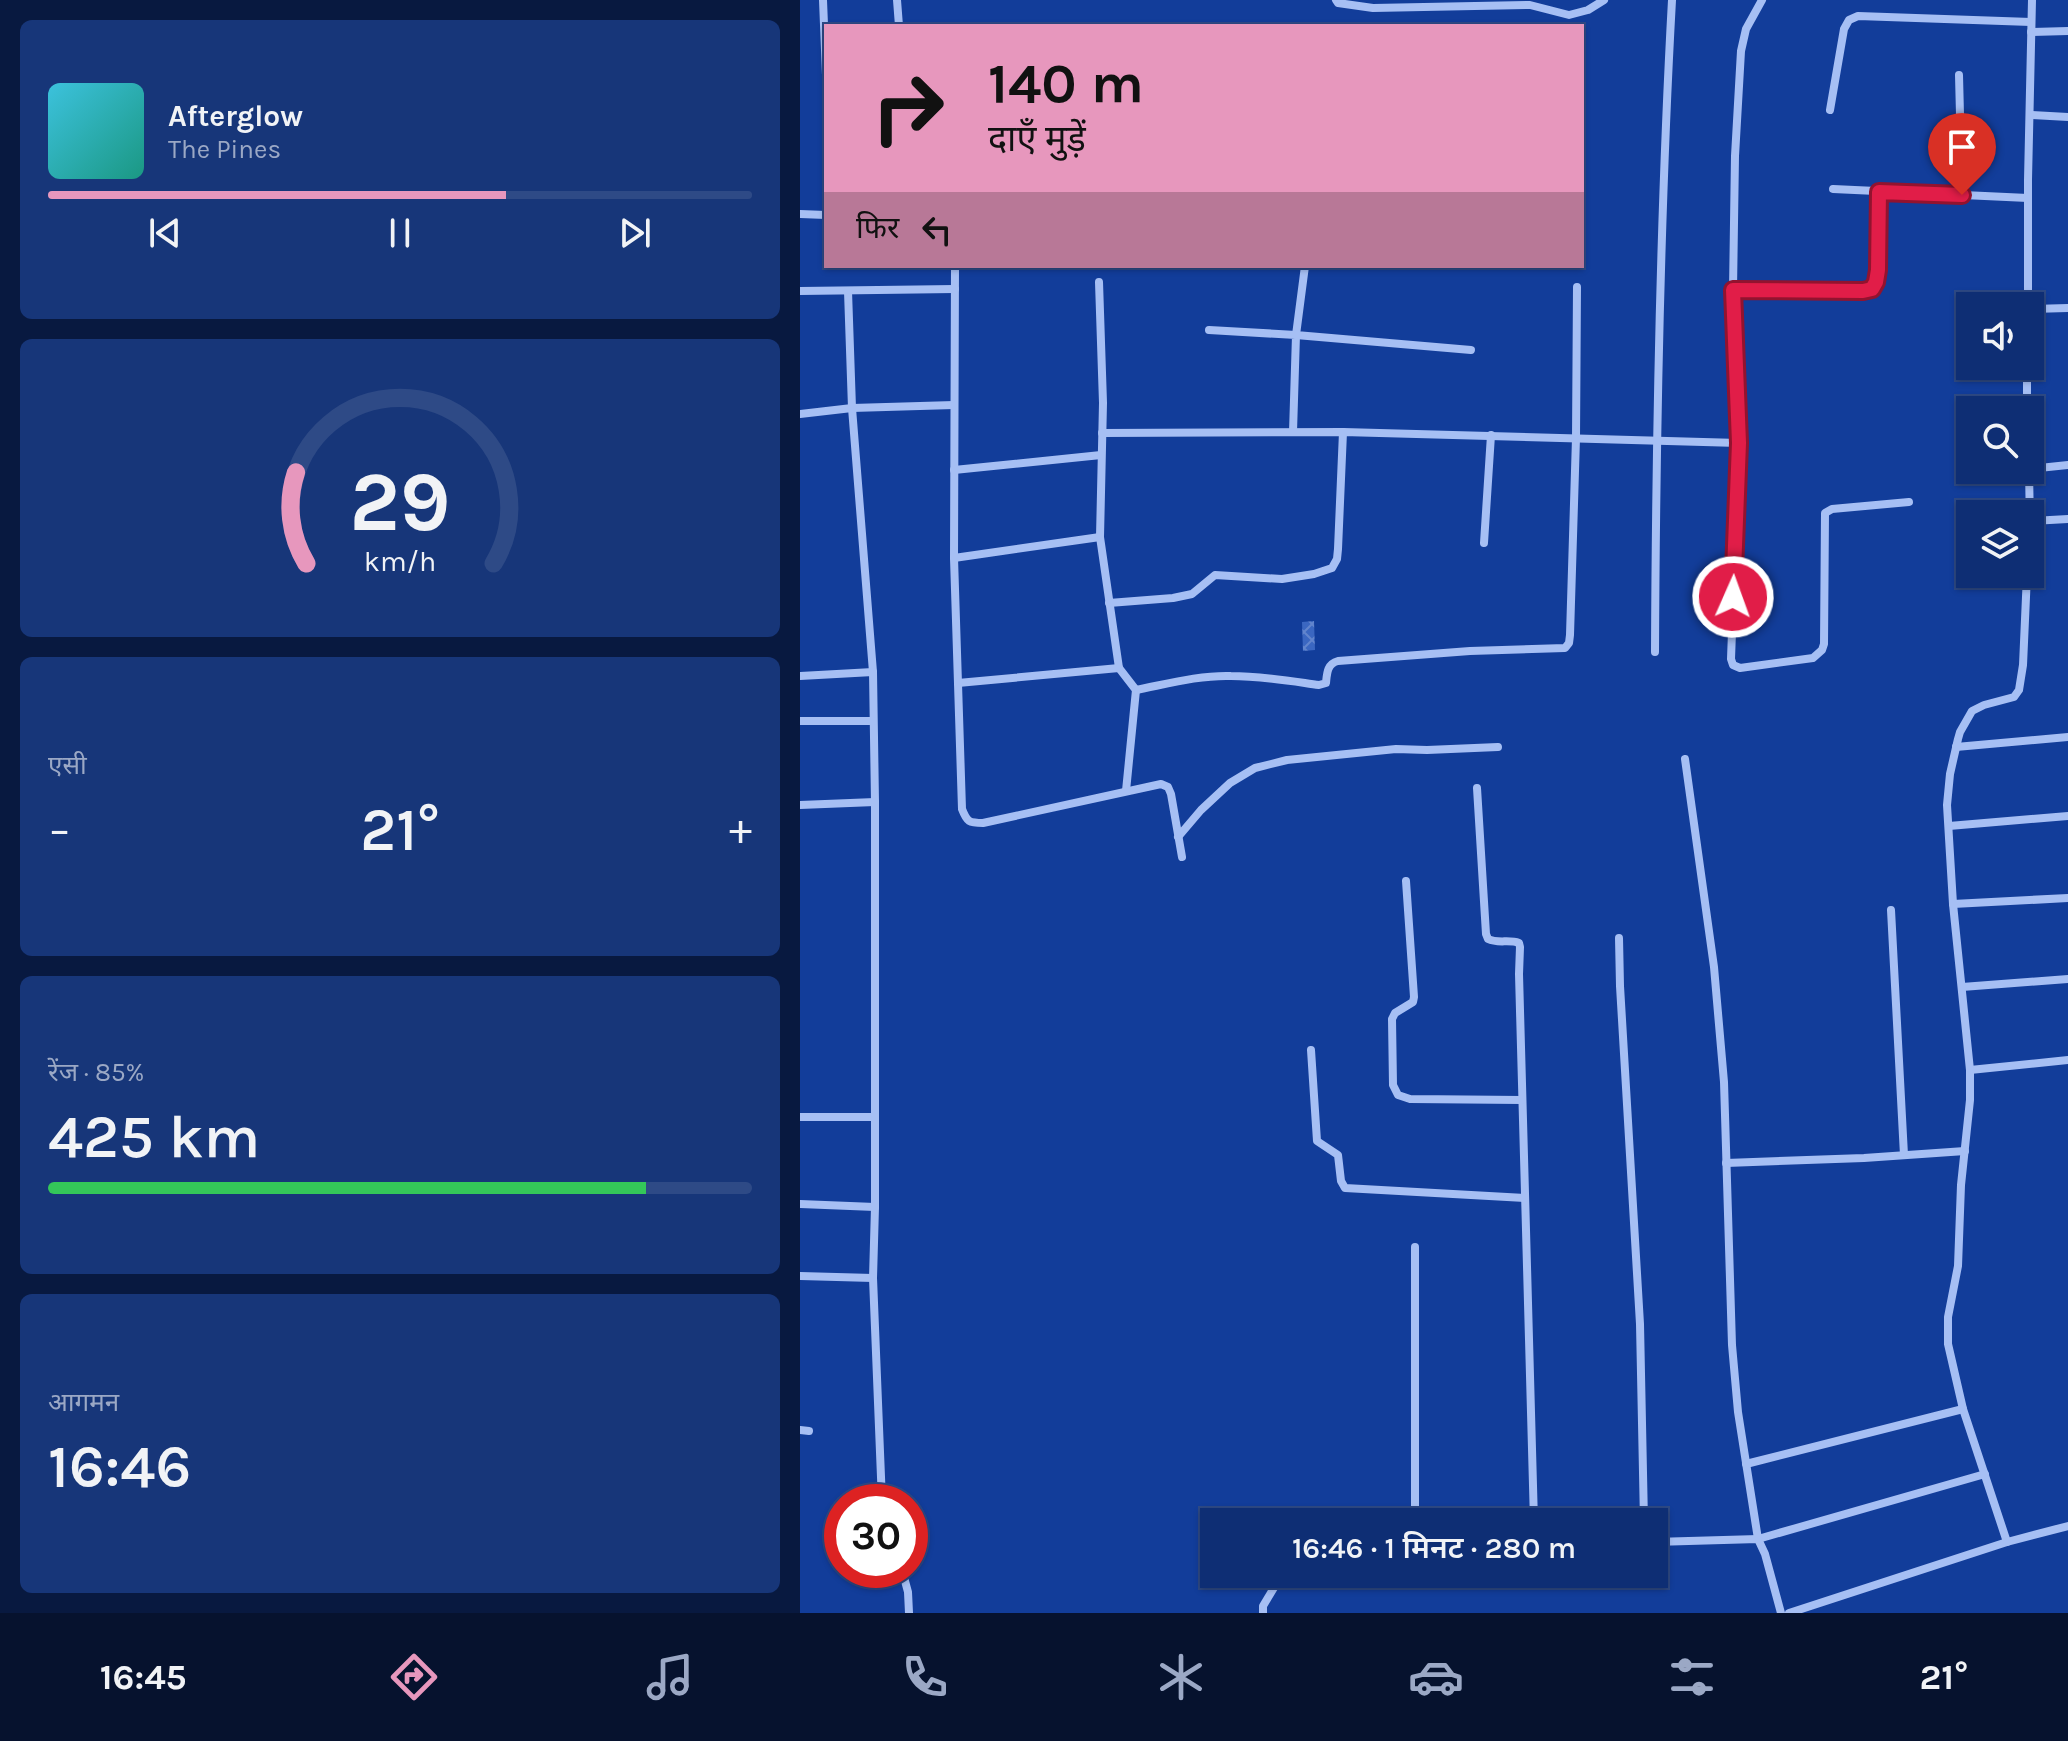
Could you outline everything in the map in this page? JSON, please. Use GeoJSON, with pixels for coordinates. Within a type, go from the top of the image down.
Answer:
{"type":"FeatureCollection","features":[{"type":"Feature","properties":{"kind":"street"},"geometry":{"type":"LineString","coordinates":[[823,0],[824,25]]}},
{"type":"Feature","properties":{"kind":"street"},"geometry":{"type":"LineString","coordinates":[[897,0],[899,24]]}},
{"type":"Feature","properties":{"kind":"street"},"geometry":{"type":"LineString","coordinates":[[1336,0],[1338,3],[1373,8],[1530,5],[1569,15],[1588,10],[1604,0]]}},
{"type":"Feature","properties":{"kind":"street"},"geometry":{"type":"LineString","coordinates":[[1655,652],[1656,440],[1664,150],[1672,0]]}},
{"type":"Feature","properties":{"kind":"street"},"geometry":{"type":"LineString","coordinates":[[1762,0],[1746,29],[1741,51],[1735,156],[1733,290],[1739,443],[1733,665],[1740,668],[1813,658],[1822,650],[1825,513],[1832,509],[1909,502]]}},
{"type":"Feature","properties":{"kind":"street"},"geometry":{"type":"LineString","coordinates":[[2029,292],[2032,0]]}},
{"type":"Feature","properties":{"kind":"street"},"geometry":{"type":"LineString","coordinates":[[1830,110],[1844,29],[1849,20],[1858,16],[2068,31]]}},
{"type":"Feature","properties":{"kind":"street"},"geometry":{"type":"LineString","coordinates":[[1959,75],[1962,195]]}},
{"type":"Feature","properties":{"kind":"street"},"geometry":{"type":"LineString","coordinates":[[2030,115],[2068,117]]}},
{"type":"Feature","properties":{"kind":"street"},"geometry":{"type":"LineString","coordinates":[[1833,189],[2028,198]]}},
{"type":"Feature","properties":{"kind":"street"},"geometry":{"type":"LineString","coordinates":[[1733,290],[1872,289],[1878,270],[1879,192]]}},
{"type":"Feature","properties":{"kind":"street"},"geometry":{"type":"LineString","coordinates":[[800,214],[824,215]]}},
{"type":"Feature","properties":{"kind":"street"},"geometry":{"type":"LineString","coordinates":[[955,268],[954,558],[962,809],[966,820],[969,823],[983,823],[1161,784],[1168,787],[1171,794],[1182,857]]}},
{"type":"Feature","properties":{"kind":"street"},"geometry":{"type":"LineString","coordinates":[[1293,432],[1296,335],[1305,268]]}},
{"type":"Feature","properties":{"kind":"street"},"geometry":{"type":"LineString","coordinates":[[1099,282],[1102,433],[1100,537],[1119,668],[1136,690],[1126,791]]}},
{"type":"Feature","properties":{"kind":"street"},"geometry":{"type":"LineString","coordinates":[[1136,690],[1228,675],[1319,685],[1326,683],[1327,670],[1338,661],[1470,651],[1565,648],[1570,635],[1577,287]]}},
{"type":"Feature","properties":{"kind":"street"},"geometry":{"type":"LineString","coordinates":[[800,291],[955,289]]}},
{"type":"Feature","properties":{"kind":"street"},"geometry":{"type":"LineString","coordinates":[[848,291],[852,408],[873,672],[873,1278],[881,1484]]}},
{"type":"Feature","properties":{"kind":"street"},"geometry":{"type":"LineString","coordinates":[[2044,307],[2068,308]]}},
{"type":"Feature","properties":{"kind":"street"},"geometry":{"type":"LineString","coordinates":[[1209,330],[1471,350]]}},
{"type":"Feature","properties":{"kind":"street"},"geometry":{"type":"LineString","coordinates":[[800,414],[852,408],[954,405]]}},
{"type":"Feature","properties":{"kind":"street"},"geometry":{"type":"LineString","coordinates":[[1102,433],[1343,432],[1739,443]]}},
{"type":"Feature","properties":{"kind":"street"},"geometry":{"type":"LineString","coordinates":[[1109,603],[1192,594],[1215,575],[1282,579],[1332,568],[1338,549],[1343,432]]}},
{"type":"Feature","properties":{"kind":"street"},"geometry":{"type":"LineString","coordinates":[[1484,543],[1491,435]]}},
{"type":"Feature","properties":{"kind":"street"},"geometry":{"type":"LineString","coordinates":[[954,470],[1101,455]]}},
{"type":"Feature","properties":{"kind":"street"},"geometry":{"type":"LineString","coordinates":[[2044,467],[2068,465]]}},
{"type":"Feature","properties":{"kind":"street"},"geometry":{"type":"LineString","coordinates":[[2044,522],[2068,519]]}},
{"type":"Feature","properties":{"kind":"street"},"geometry":{"type":"LineString","coordinates":[[954,558],[1100,537]]}},
{"type":"Feature","properties":{"kind":"street"},"geometry":{"type":"LineString","coordinates":[[2007,1542],[1963,1409],[1948,1344],[1948,1317],[1958,1266],[1970,1070],[1953,904],[1947,805],[1956,747],[1960,732],[1972,711],[2014,697],[2019,690],[2026,588]]}},
{"type":"Feature","properties":{"kind":"street"},"geometry":{"type":"LineString","coordinates":[[958,683],[1119,668]]}},
{"type":"Feature","properties":{"kind":"street"},"geometry":{"type":"LineString","coordinates":[[800,676],[873,672]]}},
{"type":"Feature","properties":{"kind":"street"},"geometry":{"type":"LineString","coordinates":[[800,721],[873,721]]}},
{"type":"Feature","properties":{"kind":"street"},"geometry":{"type":"LineString","coordinates":[[1956,747],[2068,737]]}},
{"type":"Feature","properties":{"kind":"street"},"geometry":{"type":"LineString","coordinates":[[1178,837],[1230,783],[1255,768],[1287,760],[1396,749],[1498,747]]}},
{"type":"Feature","properties":{"kind":"street"},"geometry":{"type":"LineString","coordinates":[[1685,759],[1714,967],[1724,1082],[1732,1345],[1738,1412],[1758,1539],[1781,1613]]}},
{"type":"Feature","properties":{"kind":"street"},"geometry":{"type":"LineString","coordinates":[[1477,788],[1486,934],[1492,941],[1514,941],[1520,947],[1534,1508]]}},
{"type":"Feature","properties":{"kind":"street"},"geometry":{"type":"LineString","coordinates":[[800,805],[875,802]]}},
{"type":"Feature","properties":{"kind":"street"},"geometry":{"type":"LineString","coordinates":[[1949,826],[2068,816]]}},
{"type":"Feature","properties":{"kind":"street"},"geometry":{"type":"LineString","coordinates":[[1406,881],[1414,997],[1413,1002],[1395,1013],[1392,1019],[1393,1085],[1398,1095],[1410,1099],[1522,1100]]}},
{"type":"Feature","properties":{"kind":"street"},"geometry":{"type":"LineString","coordinates":[[1953,904],[2068,898]]}},
{"type":"Feature","properties":{"kind":"street"},"geometry":{"type":"LineString","coordinates":[[1891,910],[1904,1155]]}},
{"type":"Feature","properties":{"kind":"street"},"geometry":{"type":"LineString","coordinates":[[1619,938],[1640,1324],[1644,1508]]}},
{"type":"Feature","properties":{"kind":"street"},"geometry":{"type":"LineString","coordinates":[[1962,987],[2068,979]]}},
{"type":"Feature","properties":{"kind":"street"},"geometry":{"type":"LineString","coordinates":[[1311,1050],[1317,1141],[1338,1155],[1341,1181],[1345,1188],[1525,1198]]}},
{"type":"Feature","properties":{"kind":"street"},"geometry":{"type":"LineString","coordinates":[[1970,1070],[2068,1060]]}},
{"type":"Feature","properties":{"kind":"street"},"geometry":{"type":"LineString","coordinates":[[800,1117],[874,1117]]}},
{"type":"Feature","properties":{"kind":"street"},"geometry":{"type":"LineString","coordinates":[[1726,1163],[1965,1151]]}},
{"type":"Feature","properties":{"kind":"street"},"geometry":{"type":"LineString","coordinates":[[800,1204],[875,1207]]}},
{"type":"Feature","properties":{"kind":"street"},"geometry":{"type":"LineString","coordinates":[[1415,1247],[1415,1508]]}},
{"type":"Feature","properties":{"kind":"street"},"geometry":{"type":"LineString","coordinates":[[800,1276],[873,1278]]}},
{"type":"Feature","properties":{"kind":"street"},"geometry":{"type":"LineString","coordinates":[[1746,1464],[1963,1409]]}},
{"type":"Feature","properties":{"kind":"street"},"geometry":{"type":"LineString","coordinates":[[1668,1542],[1758,1539],[1985,1474]]}},
{"type":"Feature","properties":{"kind":"street"},"geometry":{"type":"LineString","coordinates":[[1789,1613],[2007,1542],[2068,1526]]}},
{"type":"Feature","properties":{"kind":"street"},"geometry":{"type":"LineString","coordinates":[[907,1588],[909,1613]]}},
{"type":"Feature","properties":{"kind":"street"},"geometry":{"type":"LineString","coordinates":[[1263,1613],[1263,1606],[1274,1588]]}},
{"type":"Feature","properties":{"kind":"building"},"geometry":{"type":"Polygon","coordinates":[[[1314,621],[1315,650],[1303,651],[1302,622],[1314,621]]]}},
{"type":"Feature","properties":{"kind":"route"},"geometry":{"type":"LineString","coordinates":[[1733,597],[1739,443],[1733,290],[1872,289],[1878,270],[1879,192],[1962,195]]}}]}
